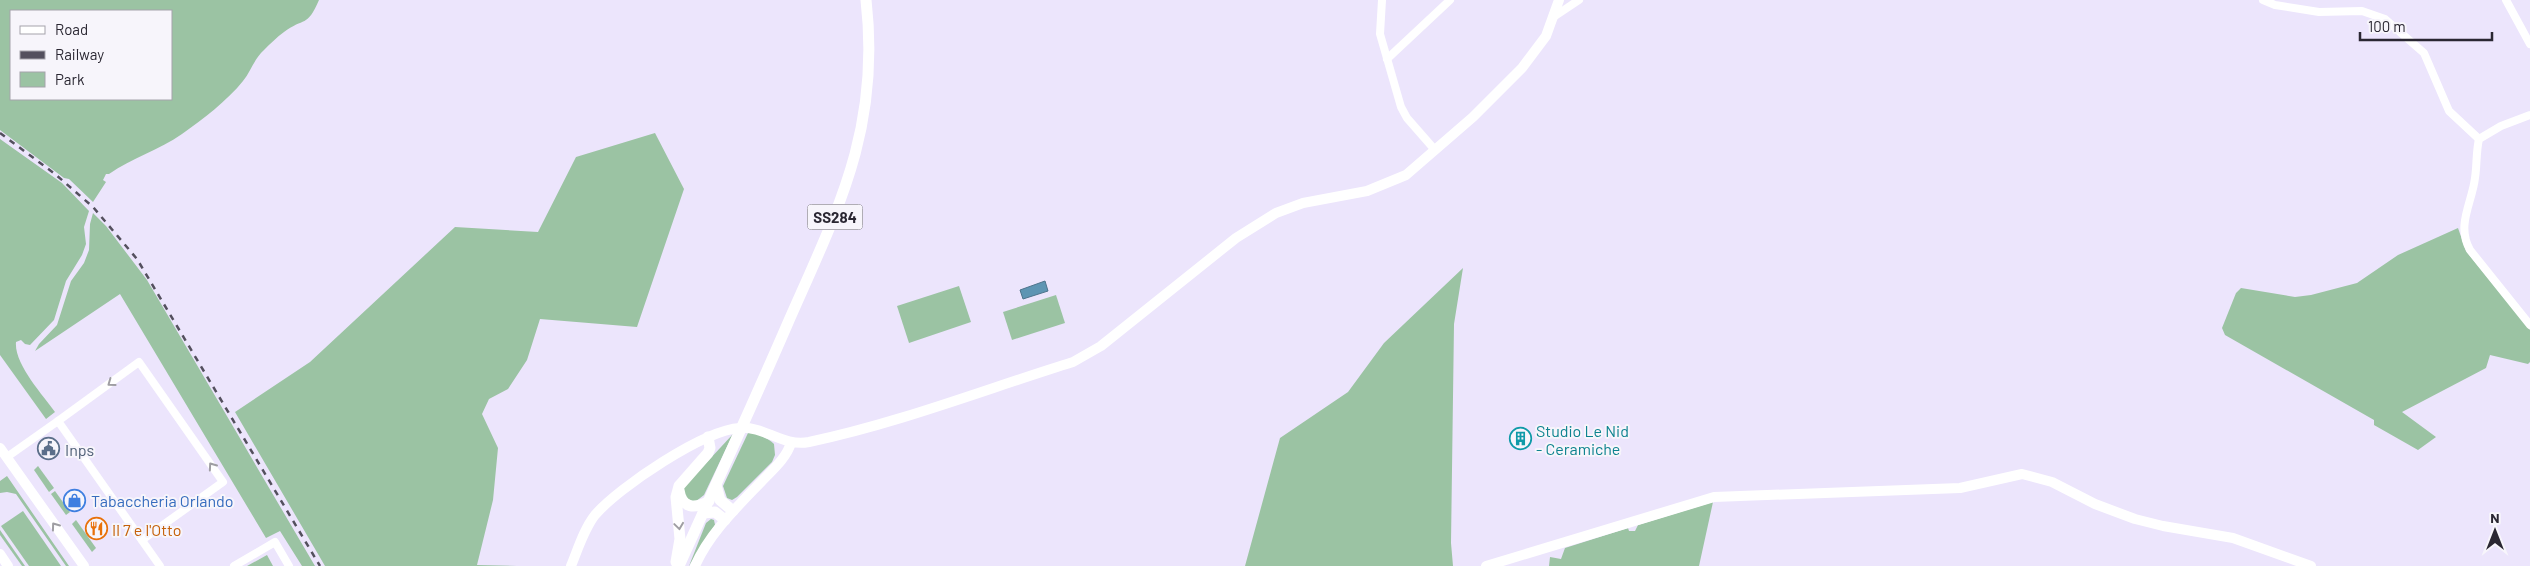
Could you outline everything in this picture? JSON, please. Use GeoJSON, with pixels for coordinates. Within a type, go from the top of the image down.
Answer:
{"type":"FeatureCollection","features":[{"type":"Feature","properties":{"kind":"main road","name":"SS284"},"geometry":{"type":"LineString","coordinates":[[716,484],[740,435],[837,211],[851,173],[864,120],[868,82],[869,34],[866,0]]}},
{"type":"Feature","properties":{"kind":"main road"},"geometry":{"type":"LineString","coordinates":[[675,566],[680,539],[676,497],[679,486],[708,453],[710,448],[708,437]]}},
{"type":"Feature","properties":{"kind":"main road"},"geometry":{"type":"LineString","coordinates":[[679,566],[716,484]]}},
{"type":"Feature","properties":{"kind":"main road"},"geometry":{"type":"LineString","coordinates":[[716,484],[720,500],[729,516]]}},
{"type":"Feature","properties":{"kind":"main road"},"geometry":{"type":"LineString","coordinates":[[679,486],[680,496],[687,506],[694,507],[709,501]]}},
{"type":"Feature","properties":{"kind":"main road"},"geometry":{"type":"LineString","coordinates":[[703,513],[715,512],[729,516]]}},
{"type":"Feature","properties":{"kind":"street"},"geometry":{"type":"LineString","coordinates":[[1382,0],[1380,34],[1401,107],[1407,118],[1435,150]]}},
{"type":"Feature","properties":{"kind":"street"},"geometry":{"type":"LineString","coordinates":[[1387,60],[1450,0]]}},
{"type":"Feature","properties":{"kind":"street"},"geometry":{"type":"LineString","coordinates":[[572,566],[588,524],[604,506],[622,490],[708,437],[731,429],[748,427],[792,443],[807,442],[889,421],[1088,356],[1236,238],[1276,213],[1303,204],[1367,191],[1406,175],[1473,117],[1522,68],[1546,36],[1555,16],[1559,0]]}},
{"type":"Feature","properties":{"kind":"street"},"geometry":{"type":"LineString","coordinates":[[1555,16],[1579,0]]}},
{"type":"Feature","properties":{"kind":"street"},"geometry":{"type":"LineString","coordinates":[[2263,0],[2275,6],[2319,12],[2362,12],[2385,19],[2424,53],[2449,111],[2479,139]]}},
{"type":"Feature","properties":{"kind":"street"},"geometry":{"type":"LineString","coordinates":[[2506,0],[2530,44]]}},
{"type":"Feature","properties":{"kind":"street"},"geometry":{"type":"LineString","coordinates":[[2479,139],[2528,115]]}},
{"type":"Feature","properties":{"kind":"street"},"geometry":{"type":"LineString","coordinates":[[2479,139],[2475,180],[2465,218],[2463,236],[2470,250],[2530,325]]}},
{"type":"Feature","properties":{"kind":"street"},"geometry":{"type":"LineString","coordinates":[[6,458],[139,362],[223,482],[142,540]]}},
{"type":"Feature","properties":{"kind":"street"},"geometry":{"type":"LineString","coordinates":[[60,420],[160,566]]}},
{"type":"Feature","properties":{"kind":"street"},"geometry":{"type":"LineString","coordinates":[[695,566],[709,541],[729,516],[781,461],[792,443]]}},
{"type":"Feature","properties":{"kind":"street"},"geometry":{"type":"LineString","coordinates":[[0,448],[84,566]]}},
{"type":"Feature","properties":{"kind":"street"},"geometry":{"type":"LineString","coordinates":[[1486,566],[1706,499],[1723,496],[1895,492],[1960,488],[2022,474],[2052,482],[2095,504],[2150,523],[2233,538],[2311,566]]}},
{"type":"Feature","properties":{"kind":"street"},"geometry":{"type":"LineString","coordinates":[[234,566],[275,542],[289,566]]}},
{"type":"Feature","properties":{"kind":"street"},"geometry":{"type":"LineString","coordinates":[[0,554],[8,566]]}},
{"type":"Feature","properties":{"kind":"green space"},"geometry":{"type":"Polygon","coordinates":[[[0,0],[319,0],[308,18],[284,32],[261,54],[243,81],[230,96],[173,140],[106,174],[103,180],[106,182],[93,202],[69,179],[64,178],[0,130],[0,0]]]}},
{"type":"Feature","properties":{"kind":"green space"},"geometry":{"type":"Polygon","coordinates":[[[655,133],[684,189],[637,327],[540,319],[527,360],[508,389],[489,399],[482,414],[498,448],[493,500],[477,565],[517,566],[325,566],[235,412],[310,362],[455,227],[538,232],[576,157],[655,133]]]}},
{"type":"Feature","properties":{"kind":"green space"},"geometry":{"type":"Polygon","coordinates":[[[0,139],[62,183],[89,211],[84,227],[86,244],[82,255],[66,281],[54,320],[30,345],[25,344],[21,340],[16,342],[17,351],[24,369],[55,412],[46,419],[0,355],[0,139]]]}},
{"type":"Feature","properties":{"kind":"green space"},"geometry":{"type":"Polygon","coordinates":[[[93,213],[106,226],[147,280],[315,566],[302,566],[280,531],[266,538],[120,294],[35,351],[57,325],[71,281],[84,263],[89,250],[90,224],[93,213]]]}},
{"type":"Feature","properties":{"kind":"green space"},"geometry":{"type":"Polygon","coordinates":[[[2458,228],[2466,251],[2530,330],[2530,362],[2528,364],[2490,355],[2486,368],[2402,412],[2436,437],[2418,450],[2374,425],[2374,420],[2225,335],[2222,328],[2236,293],[2241,288],[2295,297],[2311,295],[2357,283],[2398,255],[2458,228]]]}},
{"type":"Feature","properties":{"kind":"green space"},"geometry":{"type":"Polygon","coordinates":[[[1463,268],[1454,324],[1451,543],[1453,566],[1245,566],[1280,438],[1348,392],[1384,343],[1463,268]]]}},
{"type":"Feature","properties":{"kind":"green space"},"geometry":{"type":"Polygon","coordinates":[[[959,286],[971,322],[909,343],[897,306],[959,286]]]}},
{"type":"Feature","properties":{"kind":"green space"},"geometry":{"type":"Polygon","coordinates":[[[1056,295],[1065,323],[1012,340],[1003,312],[1056,295]]]}},
{"type":"Feature","properties":{"kind":"green space"},"geometry":{"type":"Polygon","coordinates":[[[748,433],[759,435],[772,442],[775,455],[772,462],[732,500],[727,498],[723,486],[748,433]]]}},
{"type":"Feature","properties":{"kind":"green space"},"geometry":{"type":"Polygon","coordinates":[[[733,434],[704,495],[695,502],[683,497],[684,487],[733,434]]]}},
{"type":"Feature","properties":{"kind":"green space"},"geometry":{"type":"Polygon","coordinates":[[[38,466],[54,488],[49,492],[34,470],[38,466]]]}},
{"type":"Feature","properties":{"kind":"green space"},"geometry":{"type":"Polygon","coordinates":[[[7,476],[69,566],[66,566],[16,494],[0,493],[0,481],[7,476]]]}},
{"type":"Feature","properties":{"kind":"green space"},"geometry":{"type":"Polygon","coordinates":[[[55,491],[70,512],[66,515],[51,494],[55,491]]]}},
{"type":"Feature","properties":{"kind":"green space"},"geometry":{"type":"Polygon","coordinates":[[[1713,502],[1699,566],[1549,566],[1550,557],[1561,559],[1565,548],[1628,528],[1629,531],[1635,531],[1638,525],[1713,502]]]}},
{"type":"Feature","properties":{"kind":"green space"},"geometry":{"type":"Polygon","coordinates":[[[23,511],[61,566],[29,566],[1,526],[23,511]]]}},
{"type":"Feature","properties":{"kind":"green space"},"geometry":{"type":"Polygon","coordinates":[[[711,519],[714,520],[715,525],[689,566],[706,523],[711,519]]]}},
{"type":"Feature","properties":{"kind":"green space"},"geometry":{"type":"Polygon","coordinates":[[[76,520],[96,548],[92,552],[72,524],[76,520]]]}},
{"type":"Feature","properties":{"kind":"green space"},"geometry":{"type":"Polygon","coordinates":[[[0,530],[25,566],[22,566],[0,535],[0,530]]]}},
{"type":"Feature","properties":{"kind":"green space"},"geometry":{"type":"Polygon","coordinates":[[[267,555],[273,566],[247,566],[267,555]]]}},
{"type":"Feature","properties":{"kind":"water"},"geometry":{"type":"Polygon","coordinates":[[[1045,281],[1048,291],[1023,299],[1020,290],[1045,281]]]}},
{"type":"Feature","properties":{"kind":"railway"},"geometry":{"type":"LineString","coordinates":[[0,133],[55,174],[93,207],[137,259],[320,566]]}},
{"type":"Feature","properties":{"kind":"place","name":"Studio Le Nid - Ceramiche"},"geometry":{"type":"Point","coordinates":[1520,439]}},
{"type":"Feature","properties":{"kind":"place","name":"Inps"},"geometry":{"type":"Point","coordinates":[49,449]}},
{"type":"Feature","properties":{"kind":"place","name":"Tabaccheria Orlando"},"geometry":{"type":"Point","coordinates":[75,500]}},
{"type":"Feature","properties":{"kind":"place","name":"Il 7 e l'Otto"},"geometry":{"type":"Point","coordinates":[96,529]}}]}
